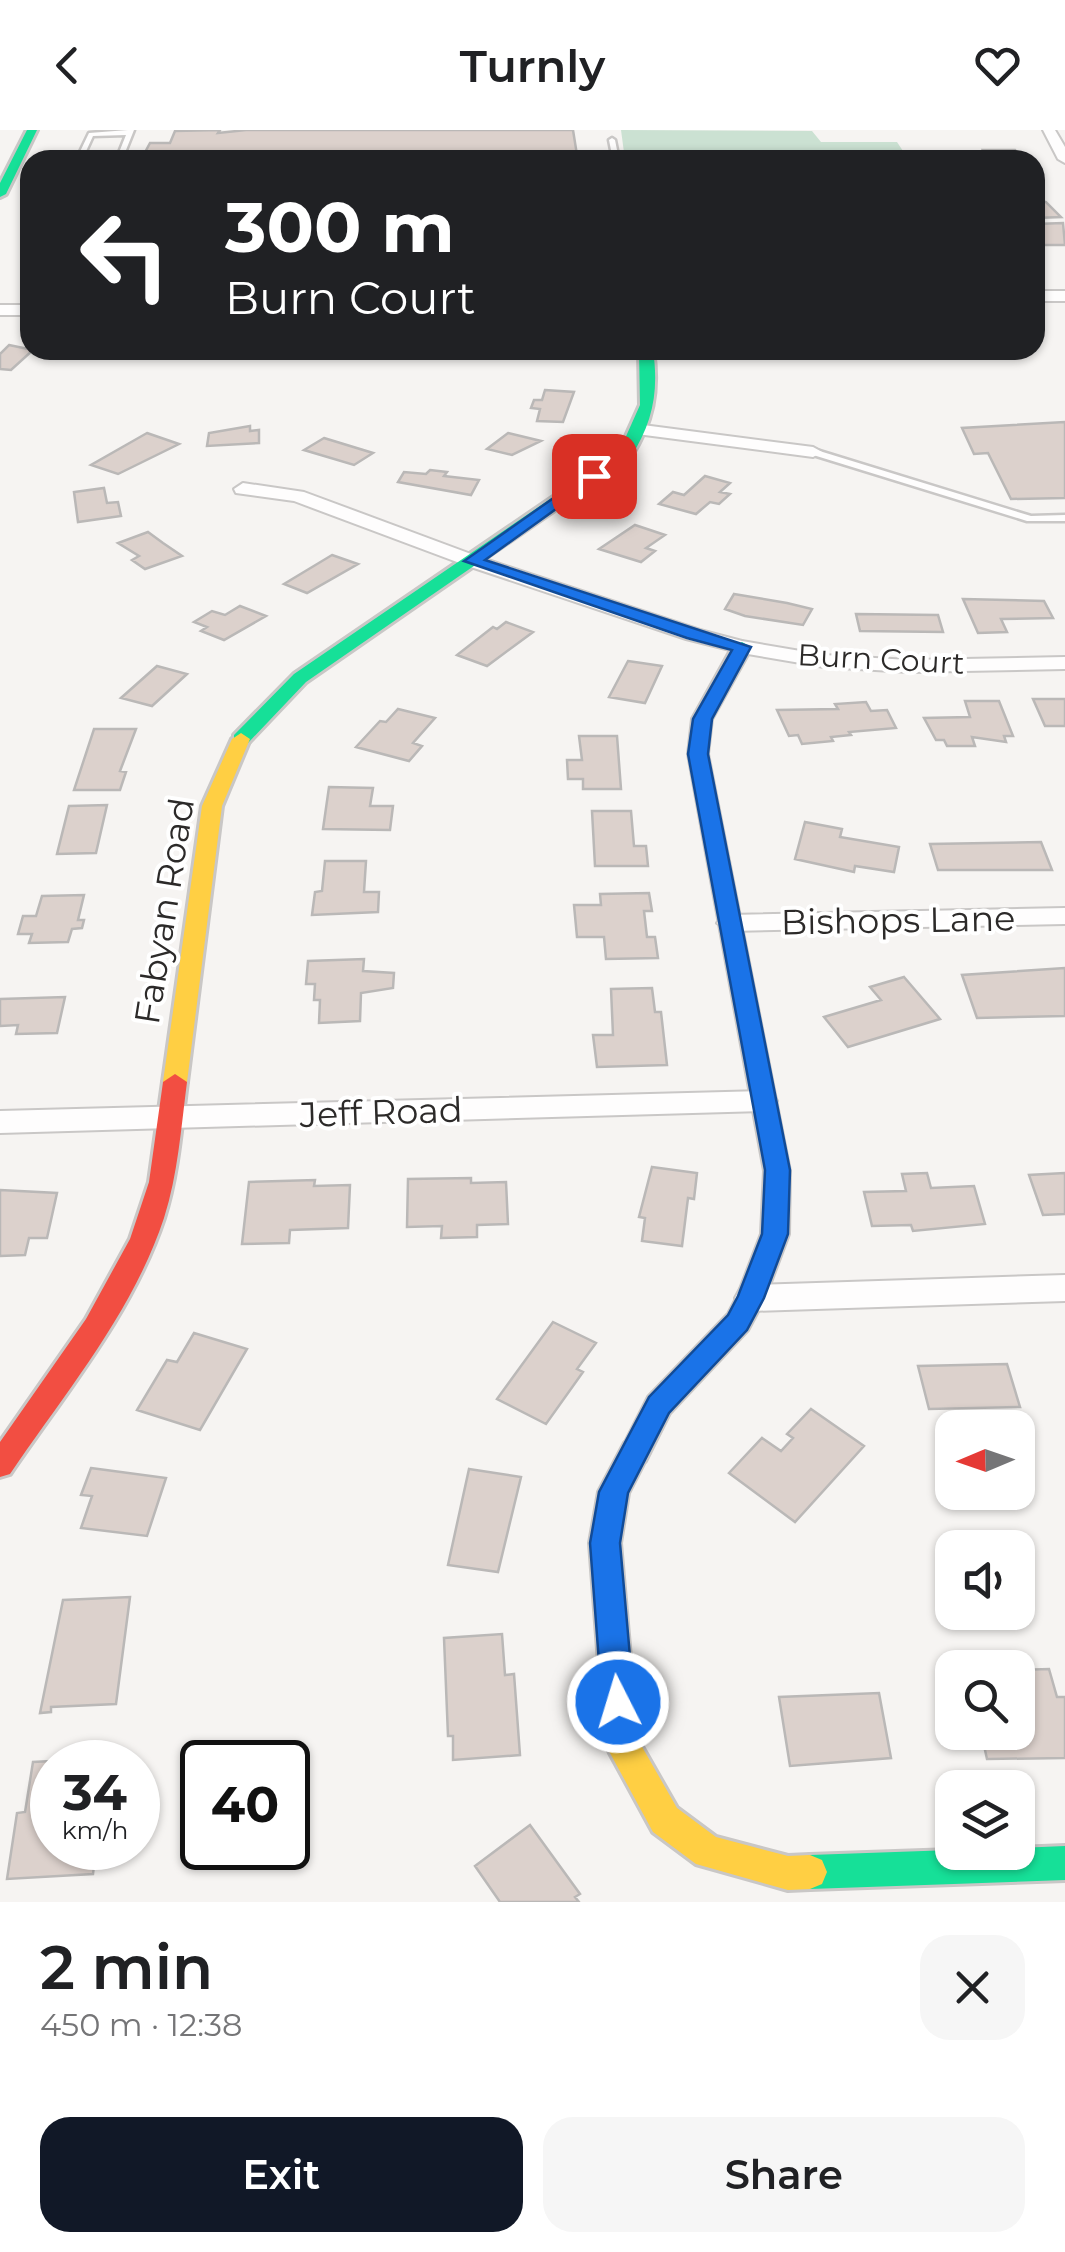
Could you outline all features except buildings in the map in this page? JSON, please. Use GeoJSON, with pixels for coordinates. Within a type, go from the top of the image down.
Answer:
{"type":"FeatureCollection","features":[{"type":"Feature","properties":{"kind":"street"},"geometry":{"type":"LineString","coordinates":[[1055,135],[1065,158]]}},
{"type":"Feature","properties":{"kind":"street"},"geometry":{"type":"LineString","coordinates":[[0,194],[20,154]]}},
{"type":"Feature","properties":{"kind":"street"},"geometry":{"type":"LineString","coordinates":[[648,360],[653,384],[651,413],[643,430],[814,452]]}},
{"type":"Feature","properties":{"kind":"street","name":"Fabyan Road"},"geometry":{"type":"LineString","coordinates":[[0,1465],[101,1318],[144,1238],[162,1175],[212,806],[241,740],[300,678],[625,454],[643,430]]}},
{"type":"Feature","properties":{"kind":"street","name":"Burn Court"},"geometry":{"type":"LineString","coordinates":[[242,489],[297,496],[472,561],[693,635],[742,647],[824,660],[910,666],[1065,662]]}},
{"type":"Feature","properties":{"kind":"street"},"geometry":{"type":"LineString","coordinates":[[742,647],[702,719],[698,754],[777,1170],[775,1234],[738,1322],[659,1405],[614,1492],[605,1543],[621,1742],[665,1820],[708,1852],[788,1874],[1065,1862]]}},
{"type":"Feature","properties":{"kind":"street","name":"Bishops Lane"},"geometry":{"type":"LineString","coordinates":[[730,923],[1065,916]]}},
{"type":"Feature","properties":{"kind":"street","name":"Jeff Road"},"geometry":{"type":"LineString","coordinates":[[0,1122],[763,1101]]}},
{"type":"Feature","properties":{"kind":"street"},"geometry":{"type":"LineString","coordinates":[[751,1298],[1065,1288]]}},
{"type":"Feature","properties":{"kind":"lane"},"geometry":{"type":"LineString","coordinates":[[84,150],[91,134],[130,132]]}},
{"type":"Feature","properties":{"kind":"lane"},"geometry":{"type":"LineString","coordinates":[[612,140],[614,150]]}},
{"type":"Feature","properties":{"kind":"lane"},"geometry":{"type":"LineString","coordinates":[[814,452],[1030,519],[1065,518]]}},
{"type":"Feature","properties":{"kind":"green space"},"geometry":{"type":"Polygon","coordinates":[[[621,130],[812,131],[821,142],[897,142],[902,150],[624,150],[621,130]]]}},
{"type":"Feature","properties":{"kind":"traffic: fast"},"geometry":{"type":"LineString","coordinates":[[22,150],[32,130]]}},
{"type":"Feature","properties":{"kind":"traffic: fast"},"geometry":{"type":"LineString","coordinates":[[0,194],[20,154]]}},
{"type":"Feature","properties":{"kind":"traffic: fast"},"geometry":{"type":"LineString","coordinates":[[241,739],[300,678],[625,455],[648,405],[647,360]]}},
{"type":"Feature","properties":{"kind":"traffic: fast"},"geometry":{"type":"LineString","coordinates":[[635,1452],[659,1405],[738,1322],[775,1234],[777,1171],[698,754],[702,719],[742,647]]}},
{"type":"Feature","properties":{"kind":"traffic: fast"},"geometry":{"type":"LineString","coordinates":[[810,1872],[1065,1863]]}},
{"type":"Feature","properties":{"kind":"traffic: slow"},"geometry":{"type":"LineString","coordinates":[[175,1082],[212,806],[241,739]]}},
{"type":"Feature","properties":{"kind":"traffic: slow"},"geometry":{"type":"LineString","coordinates":[[635,1452],[614,1492],[605,1543],[621,1742],[665,1820],[708,1852],[788,1873],[810,1872]]}},
{"type":"Feature","properties":{"kind":"traffic: jam"},"geometry":{"type":"LineString","coordinates":[[0,1465],[96,1327],[143,1239],[161,1182],[175,1082]]}},
{"type":"Feature","properties":{"kind":"route"},"geometry":{"type":"LineString","coordinates":[[594,476],[472,561],[693,635],[742,647],[702,719],[698,754],[777,1170],[775,1234],[751,1298],[738,1322],[659,1405],[614,1492],[605,1543],[618,1702]]}}]}
